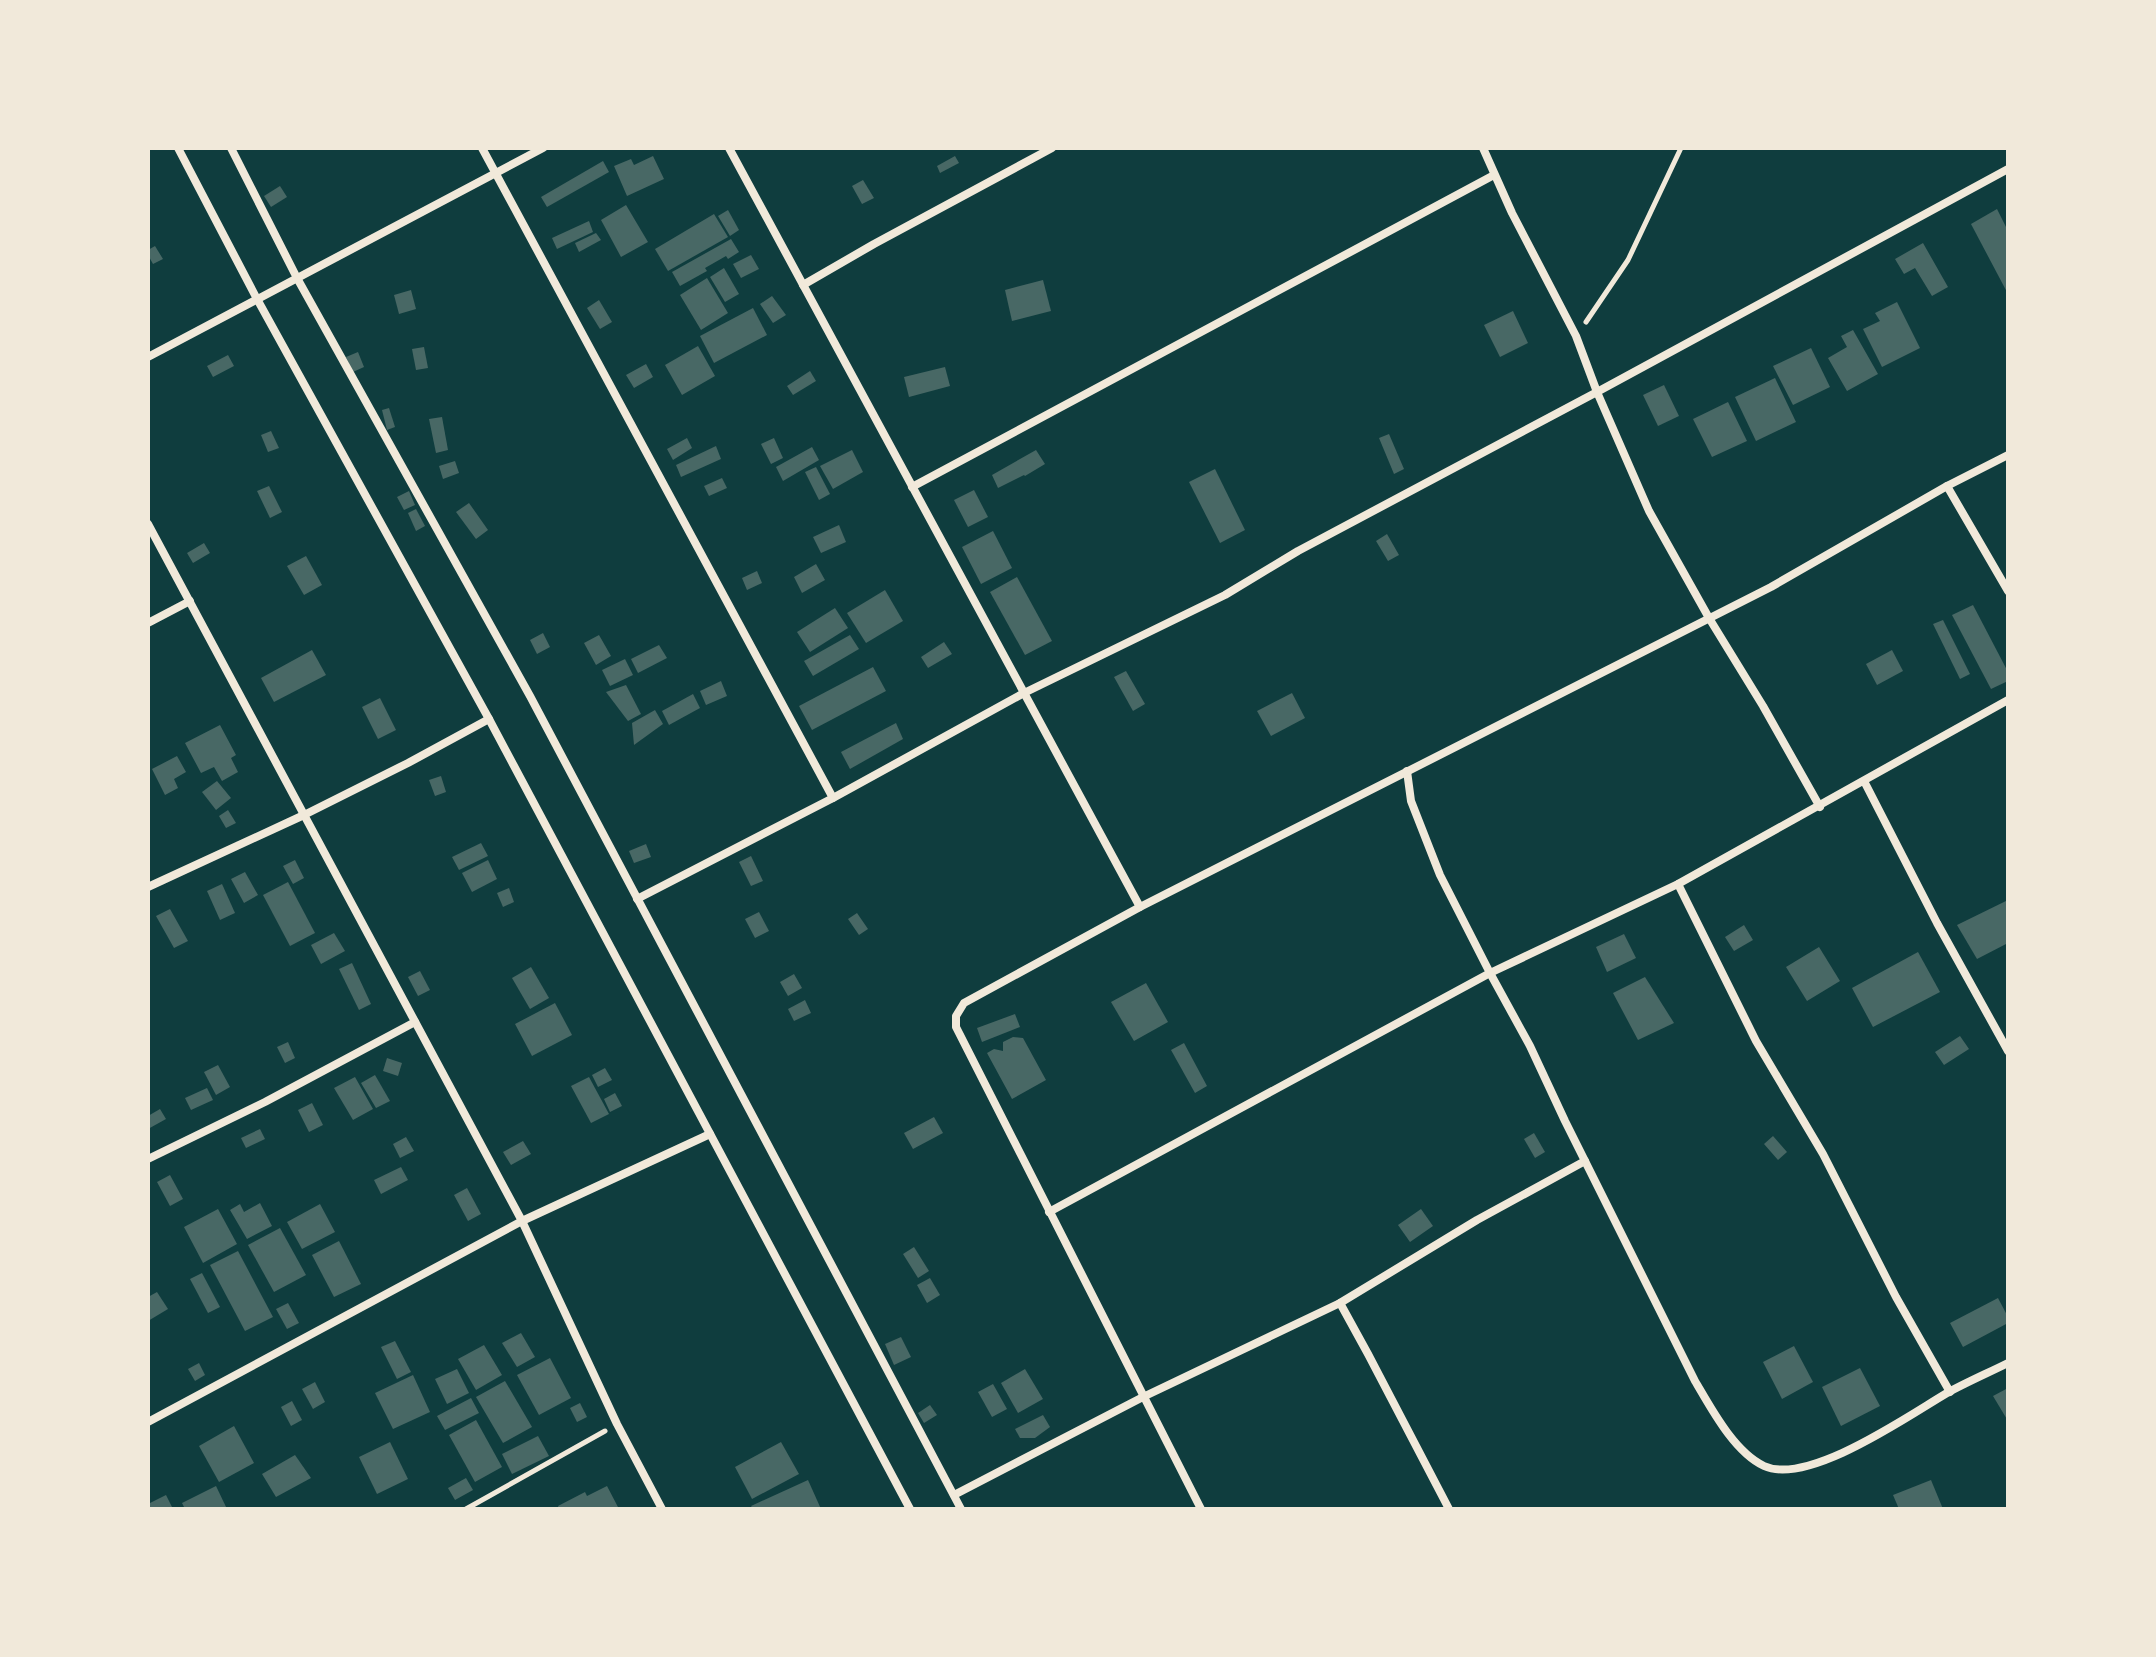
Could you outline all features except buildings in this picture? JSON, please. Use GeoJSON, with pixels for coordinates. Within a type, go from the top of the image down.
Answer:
{"type":"FeatureCollection","features":[{"type":"Feature","properties":{"kind":"street"},"geometry":{"type":"LineString","coordinates":[[178,148],[257,299],[489,719],[910,1509]]}},
{"type":"Feature","properties":{"kind":"street"},"geometry":{"type":"LineString","coordinates":[[231,148],[297,278],[530,696],[961,1509]]}},
{"type":"Feature","properties":{"kind":"street"},"geometry":{"type":"LineString","coordinates":[[482,148],[833,798]]}},
{"type":"Feature","properties":{"kind":"street"},"geometry":{"type":"LineString","coordinates":[[148,357],[543,148]]}},
{"type":"Feature","properties":{"kind":"street"},"geometry":{"type":"LineString","coordinates":[[729,148],[1140,907]]}},
{"type":"Feature","properties":{"kind":"street"},"geometry":{"type":"LineString","coordinates":[[803,285],[1052,148]]}},
{"type":"Feature","properties":{"kind":"street"},"geometry":{"type":"LineString","coordinates":[[1483,148],[1576,336],[1649,511],[1820,807]]}},
{"type":"Feature","properties":{"kind":"street"},"geometry":{"type":"LineString","coordinates":[[637,899],[833,798],[1024,693],[1225,595],[1298,551],[2008,169]]}},
{"type":"Feature","properties":{"kind":"street"},"geometry":{"type":"LineString","coordinates":[[912,487],[1494,175]]}},
{"type":"Feature","properties":{"kind":"street"},"geometry":{"type":"LineString","coordinates":[[1201,1509],[956,1027],[956,1016],[964,1003],[1140,907],[1771,587],[1947,486],[2008,455]]}},
{"type":"Feature","properties":{"kind":"street"},"geometry":{"type":"LineString","coordinates":[[1947,486],[2008,591]]}},
{"type":"Feature","properties":{"kind":"street"},"geometry":{"type":"LineString","coordinates":[[148,524],[522,1221],[617,1424],[662,1509]]}},
{"type":"Feature","properties":{"kind":"street"},"geometry":{"type":"LineString","coordinates":[[148,623],[190,601]]}},
{"type":"Feature","properties":{"kind":"street"},"geometry":{"type":"LineString","coordinates":[[1049,1212],[1490,973],[1678,884],[2008,700]]}},
{"type":"Feature","properties":{"kind":"street"},"geometry":{"type":"LineString","coordinates":[[148,887],[304,815],[489,719]]}},
{"type":"Feature","properties":{"kind":"street"},"geometry":{"type":"LineString","coordinates":[[1407,771],[1411,801],[1435,863],[1530,1046],[1695,1381],[1716,1417],[1745,1452],[1765,1466],[1789,1470],[1821,1461],[1860,1444],[1950,1392],[2008,1363]]}},
{"type":"Feature","properties":{"kind":"street"},"geometry":{"type":"LineString","coordinates":[[1864,781],[1937,923],[2008,1051]]}},
{"type":"Feature","properties":{"kind":"street"},"geometry":{"type":"LineString","coordinates":[[1678,884],[1756,1041],[1823,1154],[1896,1297],[1950,1392]]}},
{"type":"Feature","properties":{"kind":"street"},"geometry":{"type":"LineString","coordinates":[[148,1159],[253,1109],[415,1022]]}},
{"type":"Feature","properties":{"kind":"street"},"geometry":{"type":"LineString","coordinates":[[148,1422],[522,1221],[710,1134]]}},
{"type":"Feature","properties":{"kind":"street"},"geometry":{"type":"LineString","coordinates":[[954,1495],[1143,1397],[1340,1303],[1477,1220],[1585,1161]]}},
{"type":"Feature","properties":{"kind":"street"},"geometry":{"type":"LineString","coordinates":[[1340,1303],[1449,1509]]}},
{"type":"Feature","properties":{"kind":"path"},"geometry":{"type":"LineString","coordinates":[[1576,336],[1628,260],[1681,148]]}},
{"type":"Feature","properties":{"kind":"path"},"geometry":{"type":"LineString","coordinates":[[466,1509],[617,1424]]}}]}
